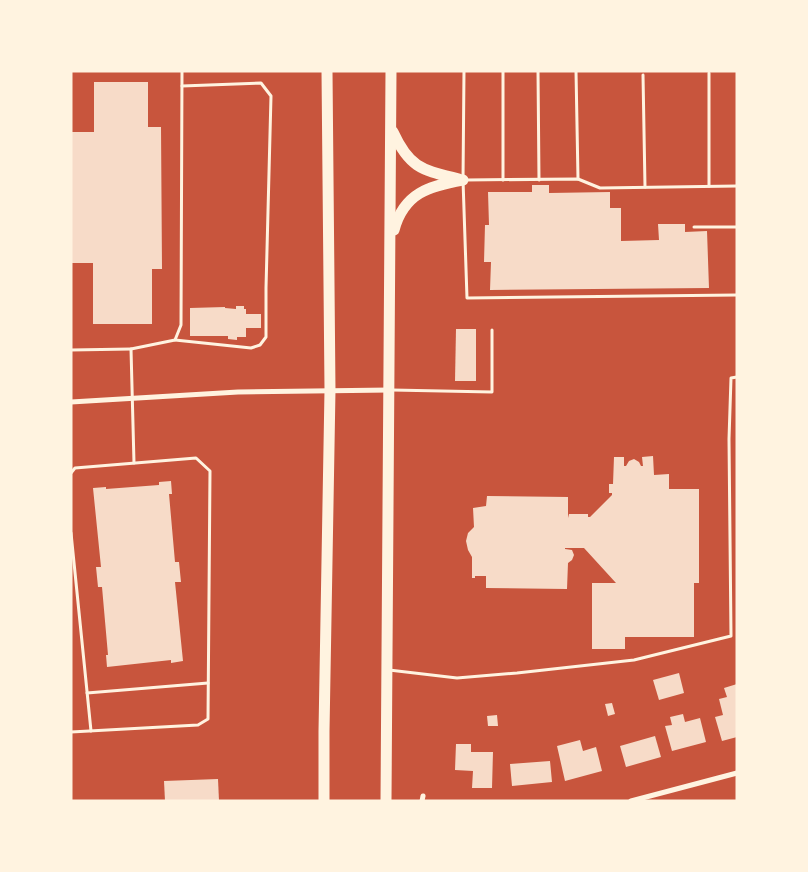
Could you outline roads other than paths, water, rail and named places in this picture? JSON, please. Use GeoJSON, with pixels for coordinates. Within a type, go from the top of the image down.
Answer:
{"type":"FeatureCollection","features":[{"type":"Feature","properties":{"kind":"highway"},"geometry":{"type":"LineString","coordinates":[[324,801],[330,390],[328,71]]}},
{"type":"Feature","properties":{"kind":"highway"},"geometry":{"type":"LineString","coordinates":[[386,801],[391,71]]}},
{"type":"Feature","properties":{"kind":"highway"},"geometry":{"type":"LineString","coordinates":[[391,128],[399,146],[416,165],[427,171],[463,180]]}},
{"type":"Feature","properties":{"kind":"highway"},"geometry":{"type":"LineString","coordinates":[[391,239],[400,214],[411,199],[427,189],[463,180]]}},
{"type":"Feature","properties":{"kind":"street"},"geometry":{"type":"LineString","coordinates":[[71,402],[238,392],[390,390]]}},
{"type":"Feature","properties":{"kind":"street"},"geometry":{"type":"LineString","coordinates":[[631,801],[737,774]]}},
{"type":"Feature","properties":{"kind":"lane"},"geometry":{"type":"LineString","coordinates":[[175,340],[180,325],[182,71]]}},
{"type":"Feature","properties":{"kind":"lane"},"geometry":{"type":"LineString","coordinates":[[464,71],[463,180],[467,298],[737,295]]}},
{"type":"Feature","properties":{"kind":"lane"},"geometry":{"type":"LineString","coordinates":[[502,71],[503,180]]}},
{"type":"Feature","properties":{"kind":"lane"},"geometry":{"type":"LineString","coordinates":[[538,71],[539,180]]}},
{"type":"Feature","properties":{"kind":"lane"},"geometry":{"type":"LineString","coordinates":[[576,71],[578,179]]}},
{"type":"Feature","properties":{"kind":"lane"},"geometry":{"type":"LineString","coordinates":[[709,73],[710,186]]}},
{"type":"Feature","properties":{"kind":"lane"},"geometry":{"type":"LineString","coordinates":[[643,75],[645,187]]}},
{"type":"Feature","properties":{"kind":"lane"},"geometry":{"type":"LineString","coordinates":[[71,350],[131,349],[175,340],[251,348],[260,345],[266,337],[270,96],[261,83],[182,86]]}},
{"type":"Feature","properties":{"kind":"lane"},"geometry":{"type":"LineString","coordinates":[[463,180],[578,179],[600,188],[737,186]]}},
{"type":"Feature","properties":{"kind":"lane"},"geometry":{"type":"LineString","coordinates":[[694,227],[737,227]]}},
{"type":"Feature","properties":{"kind":"lane"},"geometry":{"type":"LineString","coordinates":[[390,390],[492,392],[492,330]]}},
{"type":"Feature","properties":{"kind":"lane"},"geometry":{"type":"LineString","coordinates":[[131,349],[134,463]]}},
{"type":"Feature","properties":{"kind":"lane"},"geometry":{"type":"LineString","coordinates":[[388,670],[457,678],[517,673],[634,660],[731,636],[729,439],[731,378],[737,377]]}},
{"type":"Feature","properties":{"kind":"lane"},"geometry":{"type":"LineString","coordinates":[[71,473],[75,468],[196,458],[210,471],[208,719],[198,725],[71,732]]}},
{"type":"Feature","properties":{"kind":"lane"},"geometry":{"type":"LineString","coordinates":[[71,533],[91,731]]}},
{"type":"Feature","properties":{"kind":"lane"},"geometry":{"type":"LineString","coordinates":[[87,693],[208,684]]}}]}
